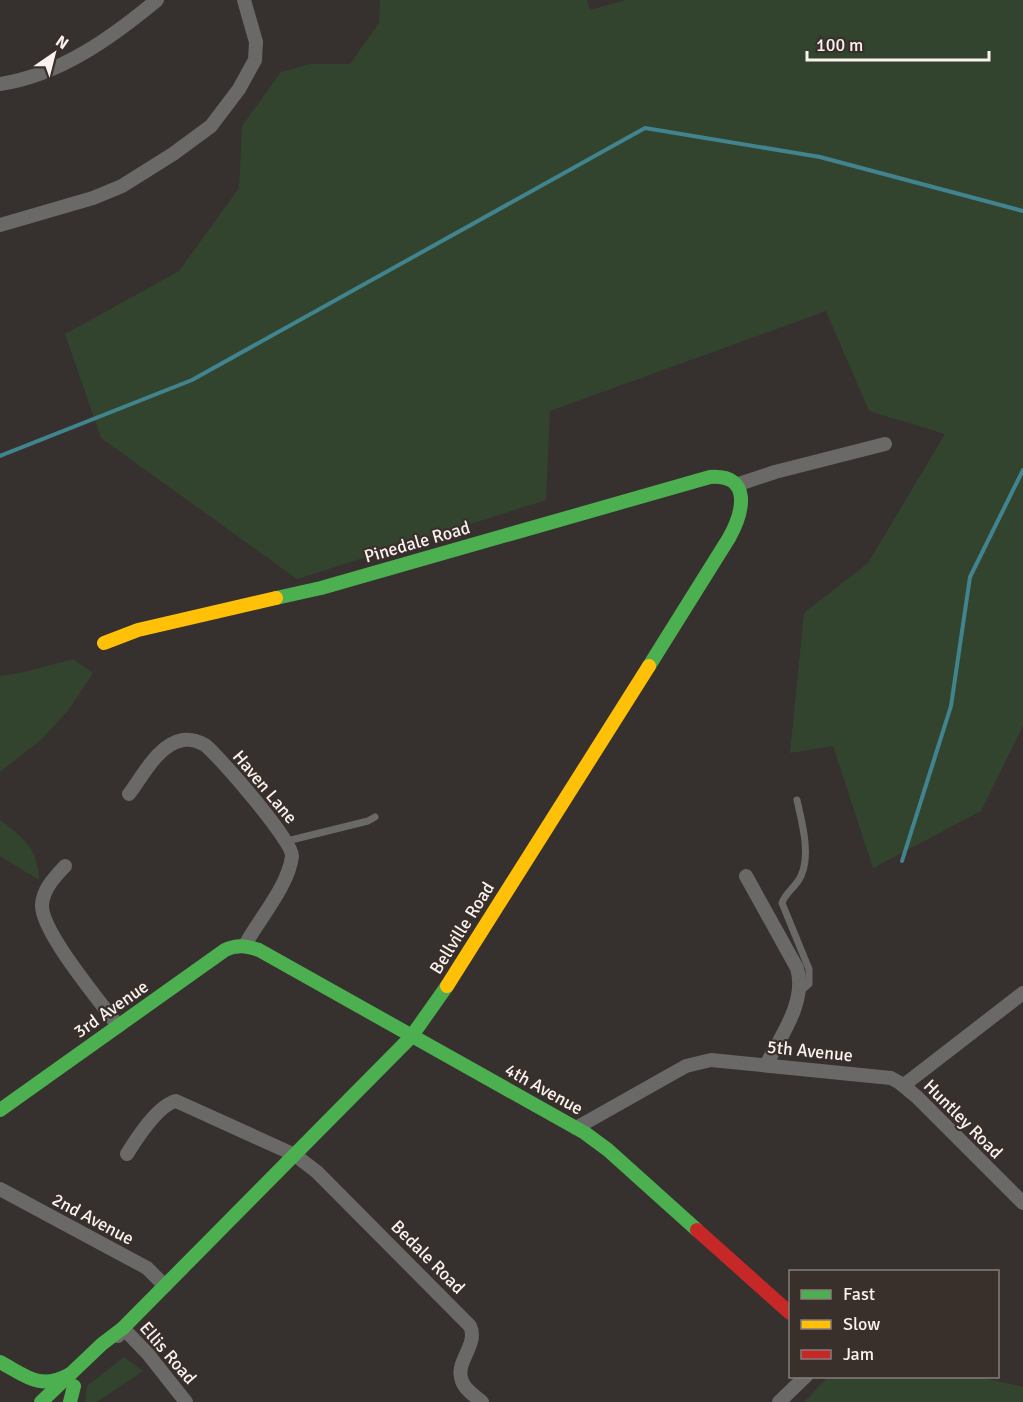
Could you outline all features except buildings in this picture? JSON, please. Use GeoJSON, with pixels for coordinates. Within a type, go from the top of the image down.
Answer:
{"type":"FeatureCollection","features":[{"type":"Feature","properties":{"kind":"main road","name":"Pinedale Road"},"geometry":{"type":"LineString","coordinates":[[104,643],[138,630],[333,585],[715,476],[723,477],[736,485]]}},
{"type":"Feature","properties":{"kind":"main road","name":"Bellville Road"},"geometry":{"type":"LineString","coordinates":[[123,1328],[411,1036],[430,1012],[731,535],[742,508],[740,492],[736,485]]}},
{"type":"Feature","properties":{"kind":"main road","name":"3rd Avenue"},"geometry":{"type":"LineString","coordinates":[[0,1110],[225,950],[234,945],[245,945]]}},
{"type":"Feature","properties":{"kind":"main road","name":"4th Avenue"},"geometry":{"type":"LineString","coordinates":[[245,945],[259,950],[576,1128],[608,1150],[789,1312]]}},
{"type":"Feature","properties":{"kind":"main road"},"geometry":{"type":"LineString","coordinates":[[0,1361],[43,1382],[72,1380],[70,1402]]}},
{"type":"Feature","properties":{"kind":"main road"},"geometry":{"type":"LineString","coordinates":[[0,1361],[44,1401]]}},
{"type":"Feature","properties":{"kind":"main road","name":"Bellville Road"},"geometry":{"type":"LineString","coordinates":[[44,1401],[72,1380]]}},
{"type":"Feature","properties":{"kind":"street"},"geometry":{"type":"LineString","coordinates":[[0,84],[40,74],[71,61],[157,0]]}},
{"type":"Feature","properties":{"kind":"street"},"geometry":{"type":"LineString","coordinates":[[0,225],[93,198],[122,186],[211,126],[239,89],[255,60],[256,42],[244,0]]}},
{"type":"Feature","properties":{"kind":"street"},"geometry":{"type":"LineString","coordinates":[[736,485],[774,472],[885,444]]}},
{"type":"Feature","properties":{"kind":"street","name":"Haven Lane"},"geometry":{"type":"LineString","coordinates":[[129,794],[166,747],[183,740],[195,741],[205,746],[224,765],[287,841],[292,856],[282,887],[245,945]]}},
{"type":"Feature","properties":{"kind":"street"},"geometry":{"type":"LineString","coordinates":[[65,866],[49,883],[42,904],[43,917],[57,942],[118,1026]]}},
{"type":"Feature","properties":{"kind":"street"},"geometry":{"type":"LineString","coordinates":[[746,876],[800,976],[799,993],[794,1009],[766,1065]]}},
{"type":"Feature","properties":{"kind":"street"},"geometry":{"type":"LineString","coordinates":[[904,1085],[1023,993]]}},
{"type":"Feature","properties":{"kind":"street","name":"5th Avenue"},"geometry":{"type":"LineString","coordinates":[[576,1128],[690,1064],[723,1060],[884,1077],[904,1085]]}},
{"type":"Feature","properties":{"kind":"street","name":"Huntley Road"},"geometry":{"type":"LineString","coordinates":[[904,1085],[1023,1203]]}},
{"type":"Feature","properties":{"kind":"street"},"geometry":{"type":"LineString","coordinates":[[127,1154],[150,1122],[170,1102],[176,1101],[295,1155]]}},
{"type":"Feature","properties":{"kind":"street","name":"Bedale Road"},"geometry":{"type":"LineString","coordinates":[[295,1155],[317,1172],[470,1326],[473,1338],[462,1366],[461,1379],[467,1389],[482,1402]]}},
{"type":"Feature","properties":{"kind":"street","name":"2nd Avenue"},"geometry":{"type":"LineString","coordinates":[[0,1189],[147,1268],[165,1286]]}},
{"type":"Feature","properties":{"kind":"street","name":"Bellville Road"},"geometry":{"type":"LineString","coordinates":[[58,1402],[72,1380],[107,1350],[123,1328]]}},
{"type":"Feature","properties":{"kind":"street","name":"Ellis Road"},"geometry":{"type":"LineString","coordinates":[[123,1328],[148,1354],[186,1402]]}},
{"type":"Feature","properties":{"kind":"street"},"geometry":{"type":"LineString","coordinates":[[779,1402],[806,1378]]}},
{"type":"Feature","properties":{"kind":"lane"},"geometry":{"type":"LineString","coordinates":[[797,800],[805,844],[805,861],[800,879],[782,903],[809,969],[810,981],[799,993]]}},
{"type":"Feature","properties":{"kind":"lane"},"geometry":{"type":"LineString","coordinates":[[287,841],[368,822],[375,817]]}},
{"type":"Feature","properties":{"kind":"green space"},"geometry":{"type":"Polygon","coordinates":[[[380,0],[587,0],[590,10],[626,0],[1023,0],[1023,726],[981,811],[873,868],[833,746],[790,753],[804,613],[868,563],[945,434],[869,411],[826,311],[550,411],[546,500],[297,579],[101,438],[65,334],[179,271],[239,188],[242,126],[281,72],[310,64],[350,64],[379,23],[380,0]]]}},
{"type":"Feature","properties":{"kind":"green space"},"geometry":{"type":"Polygon","coordinates":[[[73,659],[93,673],[69,709],[42,739],[0,772],[0,676],[73,659]]]}},
{"type":"Feature","properties":{"kind":"green space"},"geometry":{"type":"Polygon","coordinates":[[[0,820],[23,839],[33,852],[39,880],[0,856],[0,820]]]}},
{"type":"Feature","properties":{"kind":"green space"},"geometry":{"type":"Polygon","coordinates":[[[124,1357],[143,1371],[97,1402],[85,1402],[87,1386],[124,1357]]]}},
{"type":"Feature","properties":{"kind":"green space"},"geometry":{"type":"Polygon","coordinates":[[[827,1378],[984,1378],[1023,1387],[1023,1402],[804,1402],[827,1378]]]}},
{"type":"Feature","properties":{"kind":"waterway"},"geometry":{"type":"LineString","coordinates":[[0,456],[192,380],[645,128],[820,157],[1023,211]]}},
{"type":"Feature","properties":{"kind":"waterway"},"geometry":{"type":"LineString","coordinates":[[902,861],[951,706],[970,577],[1023,470]]}},
{"type":"Feature","properties":{"kind":"traffic: fast"},"geometry":{"type":"LineString","coordinates":[[276,598],[321,588],[710,477],[724,478],[739,488],[741,497],[738,518],[729,538],[649,666]]}},
{"type":"Feature","properties":{"kind":"traffic: fast"},"geometry":{"type":"LineString","coordinates":[[0,1110],[225,950],[238,946],[246,947],[259,950],[585,1133],[608,1150],[697,1230]]}},
{"type":"Feature","properties":{"kind":"traffic: fast"},"geometry":{"type":"LineString","coordinates":[[41,1402],[102,1344],[123,1328],[411,1037],[447,986]]}},
{"type":"Feature","properties":{"kind":"traffic: fast"},"geometry":{"type":"LineString","coordinates":[[0,1362],[34,1380],[50,1381],[70,1374]]}},
{"type":"Feature","properties":{"kind":"traffic: fast"},"geometry":{"type":"LineString","coordinates":[[70,1402],[74,1386]]}},
{"type":"Feature","properties":{"kind":"traffic: slow"},"geometry":{"type":"LineString","coordinates":[[104,643],[138,630],[276,598]]}},
{"type":"Feature","properties":{"kind":"traffic: slow"},"geometry":{"type":"LineString","coordinates":[[447,986],[649,666]]}},
{"type":"Feature","properties":{"kind":"traffic: jam"},"geometry":{"type":"LineString","coordinates":[[697,1230],[789,1312]]}}]}
